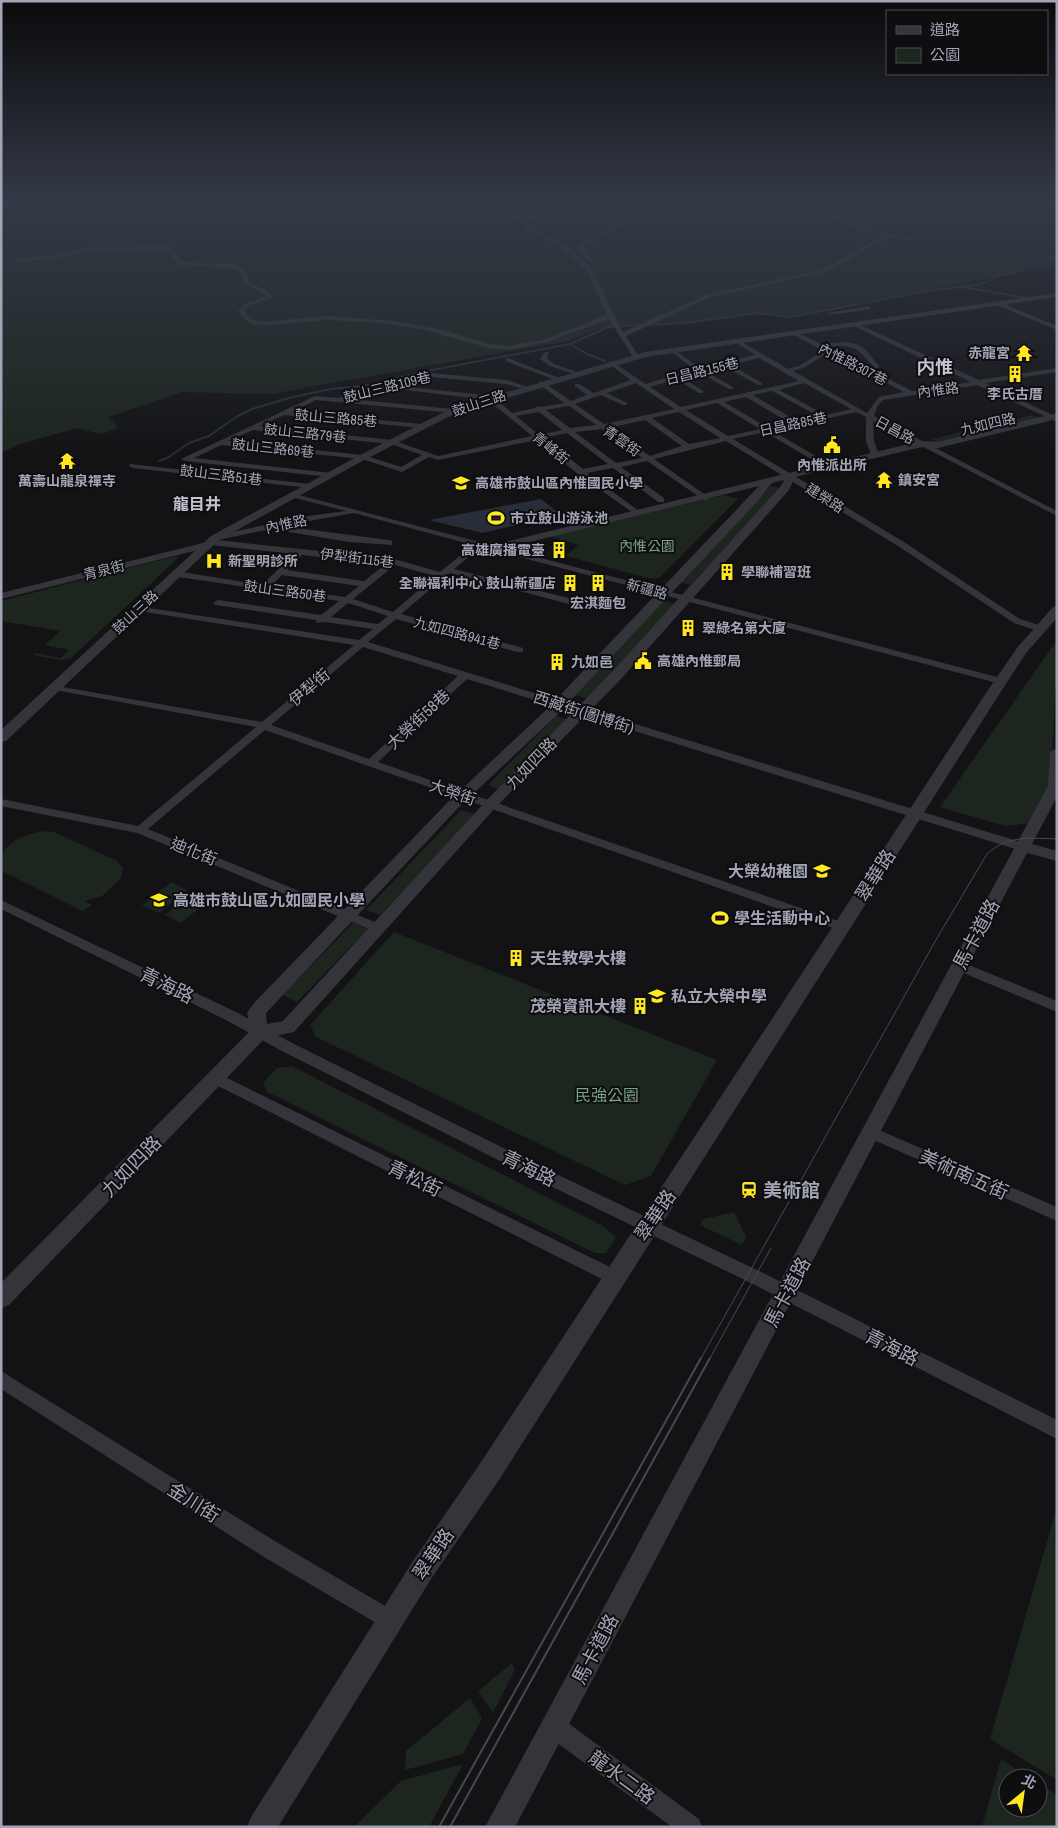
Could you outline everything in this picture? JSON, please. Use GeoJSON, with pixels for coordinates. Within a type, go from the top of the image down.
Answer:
{"type":"FeatureCollection","features":[{"type":"Feature","properties":{"kind":"street"},"geometry":{"type":"LineString","coordinates":[[248,284],[262,290],[271,297],[246,305],[241,311],[249,321],[262,324],[326,318],[373,320],[434,330],[508,348],[524,346],[576,330],[610,316]]}},
{"type":"Feature","properties":{"kind":"street"},"geometry":{"type":"LineString","coordinates":[[596,284],[610,316],[636,357]]}},
{"type":"Feature","properties":{"kind":"street"},"geometry":{"type":"LineString","coordinates":[[618,330],[642,326],[708,296],[762,284]]}},
{"type":"Feature","properties":{"kind":"street","name":"鼓山三路"},"geometry":{"type":"LineString","coordinates":[[1,738],[211,542],[329,475],[453,411],[611,363],[672,350],[796,334],[1057,295]]}},
{"type":"Feature","properties":{"kind":"street"},"geometry":{"type":"LineString","coordinates":[[1000,304],[1057,328]]}},
{"type":"Feature","properties":{"kind":"street"},"geometry":{"type":"LineString","coordinates":[[830,313],[869,308]]}},
{"type":"Feature","properties":{"kind":"street"},"geometry":{"type":"LineString","coordinates":[[856,325],[1055,418]]}},
{"type":"Feature","properties":{"kind":"street","name":"內惟路307巷"},"geometry":{"type":"LineString","coordinates":[[796,334],[911,393]]}},
{"type":"Feature","properties":{"kind":"street","name":"日昌路"},"geometry":{"type":"LineString","coordinates":[[737,341],[760,356],[857,410],[1057,514]]}},
{"type":"Feature","properties":{"kind":"street"},"geometry":{"type":"LineString","coordinates":[[820,346],[852,343],[865,351],[869,360],[877,367]]}},
{"type":"Feature","properties":{"kind":"street"},"geometry":{"type":"LineString","coordinates":[[672,350],[699,370],[730,388]]}},
{"type":"Feature","properties":{"kind":"street"},"geometry":{"type":"LineString","coordinates":[[787,371],[801,367],[827,351]]}},
{"type":"Feature","properties":{"kind":"street"},"geometry":{"type":"LineString","coordinates":[[547,353],[543,358],[552,365],[577,373]]}},
{"type":"Feature","properties":{"kind":"street","name":"日昌路155巷"},"geometry":{"type":"LineString","coordinates":[[645,386],[699,370],[760,356]]}},
{"type":"Feature","properties":{"kind":"street"},"geometry":{"type":"LineString","coordinates":[[508,360],[557,379]]}},
{"type":"Feature","properties":{"kind":"street","name":"建榮路"},"geometry":{"type":"LineString","coordinates":[[611,363],[680,410],[902,544],[1017,621],[1039,628]]}},
{"type":"Feature","properties":{"kind":"street"},"geometry":{"type":"LineString","coordinates":[[727,365],[760,384]]}},
{"type":"Feature","properties":{"kind":"street","name":"內惟路"},"geometry":{"type":"LineString","coordinates":[[870,417],[881,398],[980,384],[1057,370]]}},
{"type":"Feature","properties":{"kind":"street","name":"鼓山三路109巷"},"geometry":{"type":"LineString","coordinates":[[336,400],[436,374],[507,382],[527,388]]}},
{"type":"Feature","properties":{"kind":"street"},"geometry":{"type":"LineString","coordinates":[[676,376],[701,392]]}},
{"type":"Feature","properties":{"kind":"street"},"geometry":{"type":"LineString","coordinates":[[511,415],[538,408],[568,404],[638,380]]}},
{"type":"Feature","properties":{"kind":"street"},"geometry":{"type":"LineString","coordinates":[[428,455],[438,458],[567,431],[602,427],[806,382]]}},
{"type":"Feature","properties":{"kind":"street","name":"青雲街"},"geometry":{"type":"LineString","coordinates":[[541,383],[568,404],[699,495]]}},
{"type":"Feature","properties":{"kind":"street"},"geometry":{"type":"LineString","coordinates":[[577,385],[592,395]]}},
{"type":"Feature","properties":{"kind":"street"},"geometry":{"type":"LineString","coordinates":[[385,387],[492,398]]}},
{"type":"Feature","properties":{"kind":"street"},"geometry":{"type":"LineString","coordinates":[[773,388],[824,417]]}},
{"type":"Feature","properties":{"kind":"street"},"geometry":{"type":"LineString","coordinates":[[602,393],[625,404]]}},
{"type":"Feature","properties":{"kind":"street"},"geometry":{"type":"LineString","coordinates":[[746,394],[796,423]]}},
{"type":"Feature","properties":{"kind":"street"},"geometry":{"type":"LineString","coordinates":[[284,413],[315,398],[453,411]]}},
{"type":"Feature","properties":{"kind":"street","name":"青峰街"},"geometry":{"type":"LineString","coordinates":[[492,398],[580,472],[632,510]]}},
{"type":"Feature","properties":{"kind":"street"},"geometry":{"type":"LineString","coordinates":[[718,401],[828,467]]}},
{"type":"Feature","properties":{"kind":"street"},"geometry":{"type":"LineString","coordinates":[[538,408],[661,500]]}},
{"type":"Feature","properties":{"kind":"street","name":"九如四路"},"geometry":{"type":"LineString","coordinates":[[922,444],[926,439],[1057,408]]}},
{"type":"Feature","properties":{"kind":"street","name":"日昌路85巷"},"geometry":{"type":"LineString","coordinates":[[580,472],[648,459],[688,447],[857,410]]}},
{"type":"Feature","properties":{"kind":"street","name":"鼓山三路85巷"},"geometry":{"type":"LineString","coordinates":[[254,428],[284,413],[422,426]]}},
{"type":"Feature","properties":{"kind":"street"},"geometry":{"type":"LineString","coordinates":[[646,417],[688,447]]}},
{"type":"Feature","properties":{"kind":"street"},"geometry":{"type":"LineString","coordinates":[[870,417],[868,442],[874,456]]}},
{"type":"Feature","properties":{"kind":"street","name":"九如四路"},"geometry":{"type":"LineString","coordinates":[[493,548],[632,510],[661,500],[722,493],[922,444],[938,445],[1055,418]]}},
{"type":"Feature","properties":{"kind":"street","name":"鼓山三路79巷"},"geometry":{"type":"LineString","coordinates":[[222,443],[254,428],[392,442],[428,455]]}},
{"type":"Feature","properties":{"kind":"street","name":"鼓山三路69巷"},"geometry":{"type":"LineString","coordinates":[[329,475],[185,459],[222,443],[363,457],[402,470],[428,455]]}},
{"type":"Feature","properties":{"kind":"street","name":"鼓山三路51巷"},"geometry":{"type":"LineString","coordinates":[[133,466],[309,486]]}},
{"type":"Feature","properties":{"kind":"street","name":"九如四路"},"geometry":{"type":"LineString","coordinates":[[479,544],[699,495],[754,477],[791,476]]}},
{"type":"Feature","properties":{"kind":"street","name":"九如四路"},"geometry":{"type":"LineString","coordinates":[[4,1292],[217,1079],[260,1032],[288,1027],[491,804],[616,676],[785,488],[791,476]]}},
{"type":"Feature","properties":{"kind":"street","name":"九如四路"},"geometry":{"type":"LineString","coordinates":[[260,1032],[256,1013],[463,795],[560,704],[768,482]]}},
{"type":"Feature","properties":{"kind":"street","name":"九如四路"},"geometry":{"type":"LineString","coordinates":[[722,493],[753,500]]}},
{"type":"Feature","properties":{"kind":"street","name":"新疆路"},"geometry":{"type":"LineString","coordinates":[[294,495],[1001,681]]}},
{"type":"Feature","properties":{"kind":"street","name":"內惟路"},"geometry":{"type":"LineString","coordinates":[[211,542],[309,518],[358,512]]}},
{"type":"Feature","properties":{"kind":"street"},"geometry":{"type":"LineString","coordinates":[[272,528],[389,543]]}},
{"type":"Feature","properties":{"kind":"street","name":"伊犁街115巷"},"geometry":{"type":"LineString","coordinates":[[211,542],[394,562],[500,584],[569,601]]}},
{"type":"Feature","properties":{"kind":"street","name":"青泉街"},"geometry":{"type":"LineString","coordinates":[[1,596],[211,542]]}},
{"type":"Feature","properties":{"kind":"street","name":"伊犁街"},"geometry":{"type":"LineString","coordinates":[[140,830],[479,544]]}},
{"type":"Feature","properties":{"kind":"street"},"geometry":{"type":"LineString","coordinates":[[264,588],[300,552]]}},
{"type":"Feature","properties":{"kind":"street"},"geometry":{"type":"LineString","coordinates":[[304,634],[394,562]]}},
{"type":"Feature","properties":{"kind":"street"},"geometry":{"type":"LineString","coordinates":[[279,572],[366,584]]}},
{"type":"Feature","properties":{"kind":"street","name":"鼓山三路50巷"},"geometry":{"type":"LineString","coordinates":[[176,574],[347,600],[394,615]]}},
{"type":"Feature","properties":{"kind":"street"},"geometry":{"type":"LineString","coordinates":[[218,603],[380,627]]}},
{"type":"Feature","properties":{"kind":"street","name":"西藏街(圖博街)"},"geometry":{"type":"LineString","coordinates":[[139,608],[361,643],[1023,847]]}},
{"type":"Feature","properties":{"kind":"street","name":"翠華路"},"geometry":{"type":"LineString","coordinates":[[261,1827],[422,1570],[490,1471],[1001,681],[1039,628],[1057,610]]}},
{"type":"Feature","properties":{"kind":"street","name":"九如四路941巷"},"geometry":{"type":"LineString","coordinates":[[394,615],[520,650]]}},
{"type":"Feature","properties":{"kind":"street","name":"大榮街58巷"},"geometry":{"type":"LineString","coordinates":[[371,763],[466,674]]}},
{"type":"Feature","properties":{"kind":"street","name":"大榮街"},"geometry":{"type":"LineString","coordinates":[[55,687],[253,722],[843,927]]}},
{"type":"Feature","properties":{"kind":"street","name":"馬卡道路"},"geometry":{"type":"LineString","coordinates":[[499,1827],[872,1133],[1055,786],[1057,752]]}},
{"type":"Feature","properties":{"kind":"street","name":"迪化街"},"geometry":{"type":"LineString","coordinates":[[1,802],[140,830],[378,928]]}},
{"type":"Feature","properties":{"kind":"street"},"geometry":{"type":"LineString","coordinates":[[1023,847],[1057,856]]}},
{"type":"Feature","properties":{"kind":"street","name":"青海路"},"geometry":{"type":"LineString","coordinates":[[1,904],[233,1017],[1057,1430]]}},
{"type":"Feature","properties":{"kind":"street"},"geometry":{"type":"LineString","coordinates":[[959,966],[1057,1007]]}},
{"type":"Feature","properties":{"kind":"street","name":"青松街"},"geometry":{"type":"LineString","coordinates":[[217,1079],[614,1277]]}},
{"type":"Feature","properties":{"kind":"street","name":"美術南五街"},"geometry":{"type":"LineString","coordinates":[[872,1133],[1057,1214]]}},
{"type":"Feature","properties":{"kind":"street","name":"金川街"},"geometry":{"type":"LineString","coordinates":[[1,1379],[271,1550],[390,1620]]}},
{"type":"Feature","properties":{"kind":"street","name":"龍水二路"},"geometry":{"type":"LineString","coordinates":[[553,1726],[691,1827]]}},
{"type":"Feature","properties":{"kind":"green space"},"geometry":{"type":"Polygon","coordinates":[[[1,284],[956,284],[790,316],[760,312],[681,323],[603,327],[568,341],[271,394],[182,392],[108,417],[119,428],[101,434],[77,428],[20,444],[1,453],[1,284]]]}},
{"type":"Feature","properties":{"kind":"green space"},"geometry":{"type":"Polygon","coordinates":[[[1033,415],[1039,418],[938,443],[932,439],[1033,415]]]}},
{"type":"Feature","properties":{"kind":"green space"},"geometry":{"type":"Polygon","coordinates":[[[771,486],[781,488],[690,585],[679,582],[771,486]]]}},
{"type":"Feature","properties":{"kind":"green space","name":"內惟公園"},"geometry":{"type":"Polygon","coordinates":[[[724,495],[738,499],[659,578],[648,578],[566,556],[578,545],[549,536],[724,495]]]}},
{"type":"Feature","properties":{"kind":"green space"},"geometry":{"type":"Polygon","coordinates":[[[172,557],[179,557],[70,659],[61,660],[33,655],[36,653],[61,658],[69,650],[45,645],[60,631],[1,621],[1,601],[172,557]]]}},
{"type":"Feature","properties":{"kind":"green space"},"geometry":{"type":"Polygon","coordinates":[[[663,600],[675,604],[588,699],[575,695],[663,600]]]}},
{"type":"Feature","properties":{"kind":"green space"},"geometry":{"type":"Polygon","coordinates":[[[1057,640],[1057,687],[1055,691],[1051,785],[1031,823],[1005,826],[940,807],[1057,640]]]}},
{"type":"Feature","properties":{"kind":"green space"},"geometry":{"type":"Polygon","coordinates":[[[556,716],[569,720],[501,790],[488,785],[556,716]]]}},
{"type":"Feature","properties":{"kind":"green space"},"geometry":{"type":"Polygon","coordinates":[[[461,810],[475,814],[380,915],[366,910],[461,810]]]}},
{"type":"Feature","properties":{"kind":"green space"},"geometry":{"type":"Polygon","coordinates":[[[46,831],[54,832],[117,861],[123,868],[121,878],[102,896],[85,901],[92,905],[83,911],[1,871],[2,855],[5,849],[27,835],[46,831]]]}},
{"type":"Feature","properties":{"kind":"green space"},"geometry":{"type":"Polygon","coordinates":[[[171,882],[187,890],[159,913],[142,906],[171,882]]]}},
{"type":"Feature","properties":{"kind":"green space"},"geometry":{"type":"Polygon","coordinates":[[[192,892],[209,900],[181,923],[165,915],[192,892]]]}},
{"type":"Feature","properties":{"kind":"green space"},"geometry":{"type":"Polygon","coordinates":[[[353,923],[368,929],[297,1002],[282,995],[353,923]]]}},
{"type":"Feature","properties":{"kind":"green space","name":"民強公園"},"geometry":{"type":"Polygon","coordinates":[[[394,932],[717,1060],[651,1176],[625,1185],[316,1037],[310,1025],[394,932]]]}},
{"type":"Feature","properties":{"kind":"green space"},"geometry":{"type":"Polygon","coordinates":[[[292,1066],[603,1226],[616,1237],[606,1253],[595,1253],[267,1092],[263,1083],[277,1068],[292,1066]]]}},
{"type":"Feature","properties":{"kind":"green space"},"geometry":{"type":"Polygon","coordinates":[[[734,1212],[746,1237],[742,1245],[700,1225],[704,1219],[734,1212]]]}},
{"type":"Feature","properties":{"kind":"green space"},"geometry":{"type":"Polygon","coordinates":[[[1057,1507],[1057,1780],[1048,1774],[1048,1768],[1037,1768],[990,1739],[1057,1507]]]}},
{"type":"Feature","properties":{"kind":"green space"},"geometry":{"type":"Polygon","coordinates":[[[512,1663],[515,1669],[493,1713],[478,1691],[512,1663]]]}},
{"type":"Feature","properties":{"kind":"green space"},"geometry":{"type":"Polygon","coordinates":[[[470,1698],[482,1718],[463,1754],[405,1770],[406,1751],[470,1698]]]}},
{"type":"Feature","properties":{"kind":"green space"},"geometry":{"type":"Polygon","coordinates":[[[1001,1759],[1015,1768],[998,1768],[1001,1759]]]}},
{"type":"Feature","properties":{"kind":"green space"},"geometry":{"type":"Polygon","coordinates":[[[463,1764],[429,1827],[354,1827],[401,1781],[463,1764]]]}},
{"type":"Feature","properties":{"kind":"green space"},"geometry":{"type":"Polygon","coordinates":[[[998,1770],[998,1818],[1048,1818],[1048,1789],[1057,1795],[1057,1827],[982,1827],[998,1770]]]}},
{"type":"Feature","properties":{"kind":"shaded area","name":"市立鼓山游泳池"},"geometry":{"type":"Polygon","coordinates":[[[541,499],[561,515],[482,533],[429,520],[541,499]]]}},
{"type":"Feature","properties":{"kind":"waterway"},"geometry":{"type":"LineString","coordinates":[[570,344],[608,327],[685,323],[758,313],[791,317],[927,291],[979,284]]}},
{"type":"Feature","properties":{"kind":"waterway"},"geometry":{"type":"LineString","coordinates":[[963,287],[1025,298]]}},
{"type":"Feature","properties":{"kind":"waterway"},"geometry":{"type":"LineString","coordinates":[[159,461],[167,458],[189,443],[209,436],[236,417],[252,409],[293,397],[331,389],[364,386],[422,372],[570,344]]}},
{"type":"Feature","properties":{"kind":"waterway"},"geometry":{"type":"LineString","coordinates":[[570,344],[587,354],[605,361]]}},
{"type":"Feature","properties":{"kind":"tram line"},"geometry":{"type":"LineString","coordinates":[[700,1360],[937,938],[987,854],[1003,844],[1020,839],[1057,839]]}},
{"type":"Feature","properties":{"kind":"tram line"},"geometry":{"type":"LineString","coordinates":[[709,1360],[771,1248]]}},
{"type":"Feature","properties":{"kind":"tram line"},"geometry":{"type":"LineString","coordinates":[[439,1827],[701,1358]]}},
{"type":"Feature","properties":{"kind":"tram line"},"geometry":{"type":"LineString","coordinates":[[450,1827],[710,1358]]}},
{"type":"Feature","properties":{"kind":"place","name":"赤龍宮"},"geometry":{"type":"Point","coordinates":[1024,353]}},
{"type":"Feature","properties":{"kind":"place","name":"李氏古厝"},"geometry":{"type":"Point","coordinates":[1015,374]}},
{"type":"Feature","properties":{"kind":"place","name":"內惟派出所"},"geometry":{"type":"Point","coordinates":[832,445]}},
{"type":"Feature","properties":{"kind":"place","name":"萬壽山龍泉禪寺"},"geometry":{"type":"Point","coordinates":[67,461]}},
{"type":"Feature","properties":{"kind":"place","name":"鎮安宮"},"geometry":{"type":"Point","coordinates":[884,480]}},
{"type":"Feature","properties":{"kind":"place","name":"高雄市鼓山區內惟國民小學"},"geometry":{"type":"Point","coordinates":[461,483]}},
{"type":"Feature","properties":{"kind":"place","name":"市立鼓山游泳池"},"geometry":{"type":"Point","coordinates":[496,518]}},
{"type":"Feature","properties":{"kind":"place","name":"高雄廣播電臺"},"geometry":{"type":"Point","coordinates":[559,550]}},
{"type":"Feature","properties":{"kind":"place","name":"新聖明診所"},"geometry":{"type":"Point","coordinates":[214,561]}},
{"type":"Feature","properties":{"kind":"place","name":"學聯補習班"},"geometry":{"type":"Point","coordinates":[727,572]}},
{"type":"Feature","properties":{"kind":"place","name":"全聯福利中心 鼓山新疆店"},"geometry":{"type":"Point","coordinates":[570,583]}},
{"type":"Feature","properties":{"kind":"place","name":"宏淇麵包"},"geometry":{"type":"Point","coordinates":[598,583]}},
{"type":"Feature","properties":{"kind":"place","name":"翠綠名第大廈"},"geometry":{"type":"Point","coordinates":[688,628]}},
{"type":"Feature","properties":{"kind":"place","name":"高雄內惟郵局"},"geometry":{"type":"Point","coordinates":[643,661]}},
{"type":"Feature","properties":{"kind":"place","name":"九如邑"},"geometry":{"type":"Point","coordinates":[557,662]}},
{"type":"Feature","properties":{"kind":"place","name":"大榮幼稚園"},"geometry":{"type":"Point","coordinates":[822,871]}},
{"type":"Feature","properties":{"kind":"place","name":"高雄市鼓山區九如國民小學"},"geometry":{"type":"Point","coordinates":[159,900]}},
{"type":"Feature","properties":{"kind":"place","name":"學生活動中心"},"geometry":{"type":"Point","coordinates":[720,918]}},
{"type":"Feature","properties":{"kind":"place","name":"天生教學大樓"},"geometry":{"type":"Point","coordinates":[516,958]}},
{"type":"Feature","properties":{"kind":"place","name":"私立大榮中學"},"geometry":{"type":"Point","coordinates":[657,996]}},
{"type":"Feature","properties":{"kind":"place","name":"茂榮資訊大樓"},"geometry":{"type":"Point","coordinates":[640,1006]}},
{"type":"Feature","properties":{"kind":"place","name":"美術館"},"geometry":{"type":"Point","coordinates":[749,1190]}},
{"type":"Feature","properties":{"kind":"district","name":"内惟"},"geometry":{"type":"Point","coordinates":[935,367]}},
{"type":"Feature","properties":{"kind":"district","name":"龍目井"},"geometry":{"type":"Point","coordinates":[197,504]}}]}
